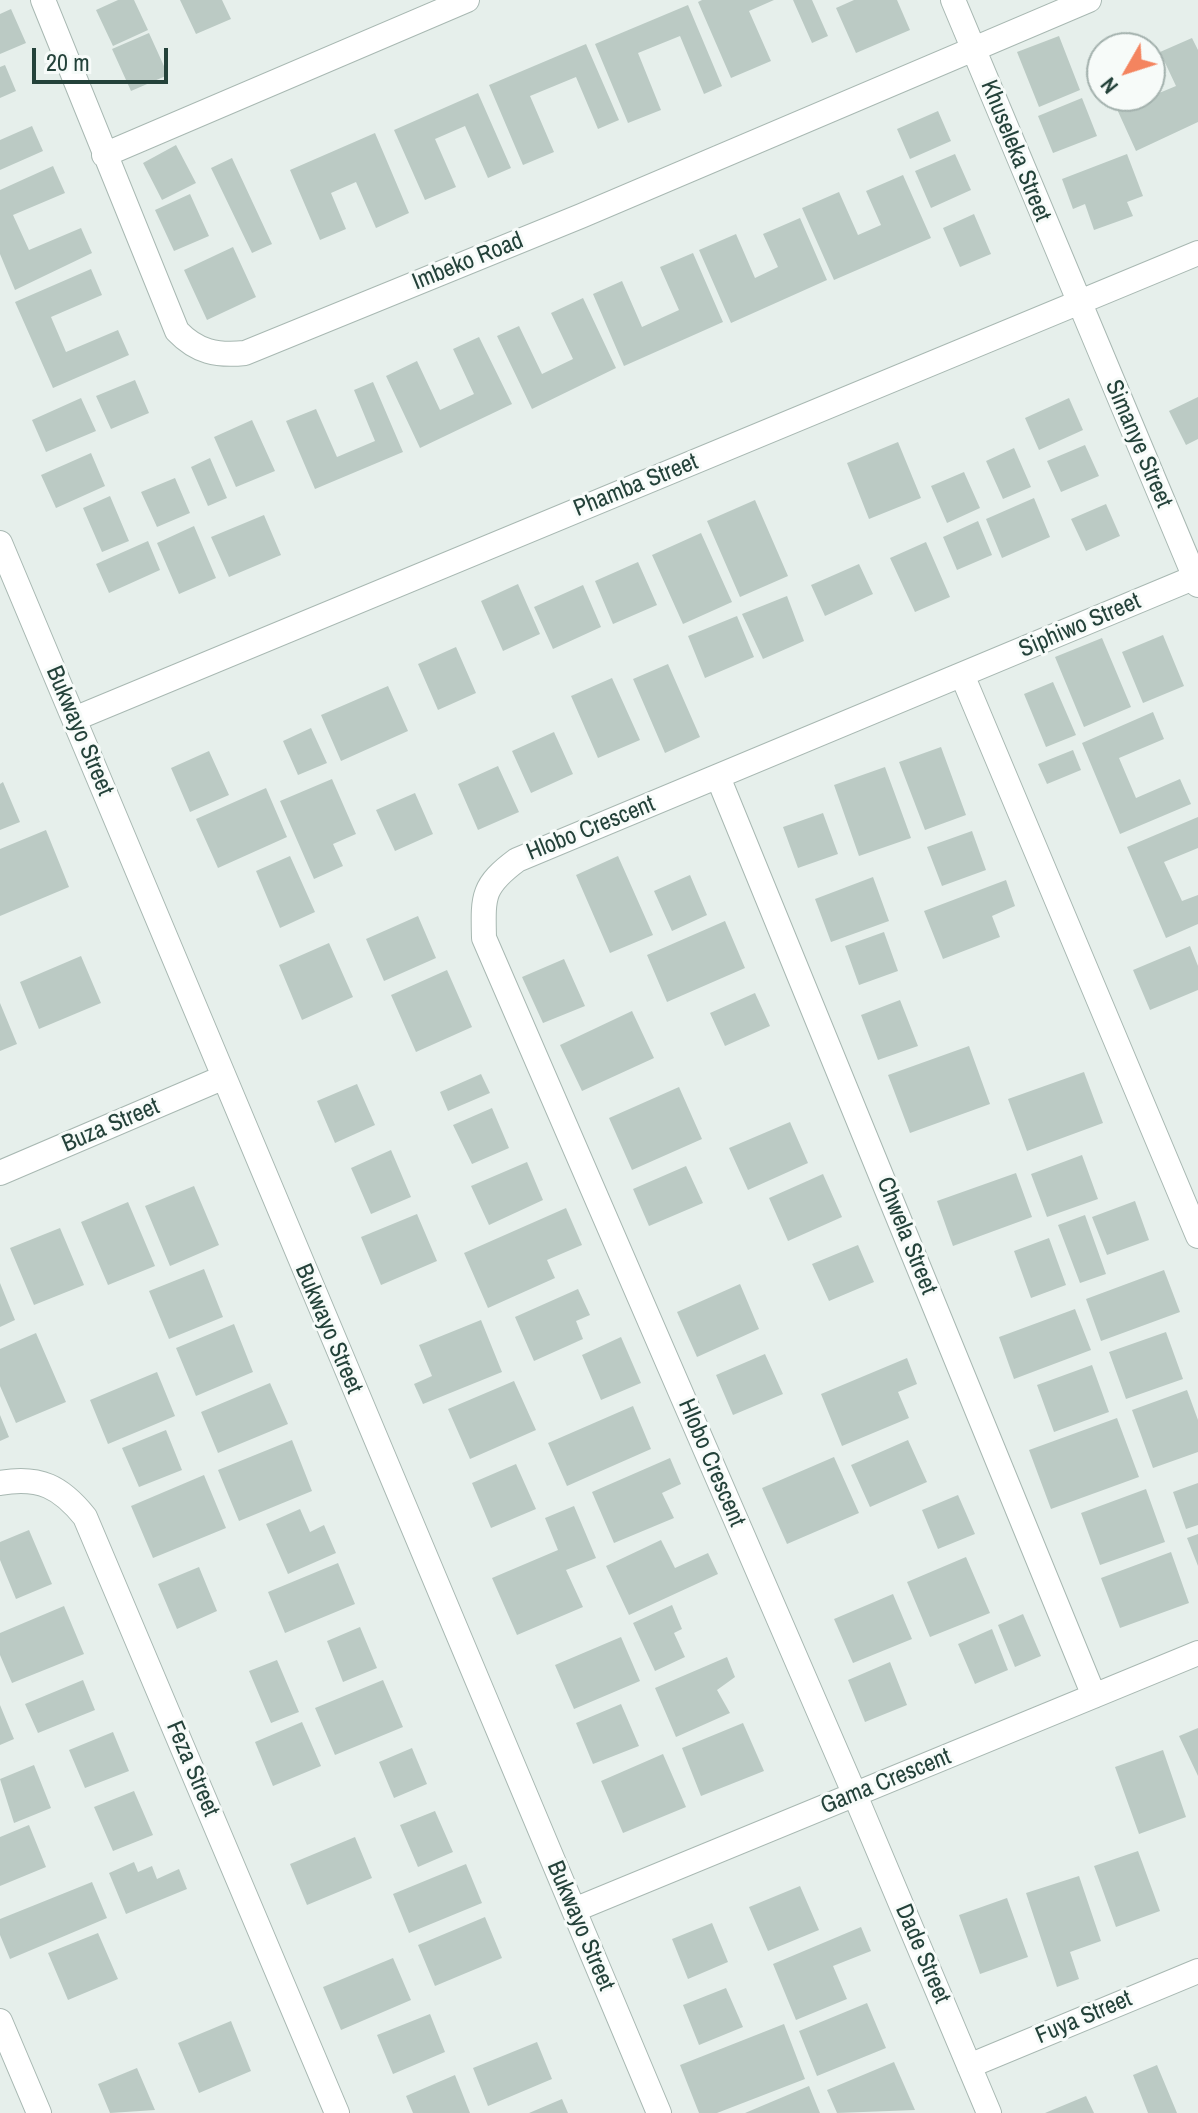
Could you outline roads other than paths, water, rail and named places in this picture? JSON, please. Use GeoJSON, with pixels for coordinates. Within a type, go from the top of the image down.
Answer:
{"type":"FeatureCollection","features":[{"type":"Feature","properties":{"kind":"street","name":"Imbeko Road"},"geometry":{"type":"LineString","coordinates":[[43,0],[177,331],[188,343],[213,354],[245,353],[581,216],[1089,0]]}},
{"type":"Feature","properties":{"kind":"street"},"geometry":{"type":"LineString","coordinates":[[104,155],[467,0]]}},
{"type":"Feature","properties":{"kind":"street","name":"Khuseleka Street"},"geometry":{"type":"LineString","coordinates":[[953,0],[1077,303]]}},
{"type":"Feature","properties":{"kind":"street","name":"Phamba Street"},"geometry":{"type":"LineString","coordinates":[[74,719],[1198,253]]}},
{"type":"Feature","properties":{"kind":"street","name":"Simanye Street"},"geometry":{"type":"LineString","coordinates":[[1077,303],[1197,580]]}},
{"type":"Feature","properties":{"kind":"street","name":"Bukwayo Street"},"geometry":{"type":"LineString","coordinates":[[0,543],[659,2113]]}},
{"type":"Feature","properties":{"kind":"street","name":"Siphiwo Street"},"geometry":{"type":"LineString","coordinates":[[963,677],[1197,580]]}},
{"type":"Feature","properties":{"kind":"street"},"geometry":{"type":"LineString","coordinates":[[963,677],[1198,1236]]}},
{"type":"Feature","properties":{"kind":"street","name":"Hlobo Crescent"},"geometry":{"type":"LineString","coordinates":[[855,1795],[484,938],[485,890],[517,860],[963,677]]}},
{"type":"Feature","properties":{"kind":"street","name":"Chwela Street"},"geometry":{"type":"LineString","coordinates":[[718,777],[1094,1696]]}},
{"type":"Feature","properties":{"kind":"street","name":"Buza Street"},"geometry":{"type":"LineString","coordinates":[[0,1173],[222,1078]]}},
{"type":"Feature","properties":{"kind":"street","name":"Feza Street"},"geometry":{"type":"LineString","coordinates":[[0,1483],[30,1480],[54,1485],[85,1517],[337,2113]]}},
{"type":"Feature","properties":{"kind":"street","name":"Gama Crescent"},"geometry":{"type":"LineString","coordinates":[[574,1910],[1198,1653]]}},
{"type":"Feature","properties":{"kind":"street","name":"Dade Street"},"geometry":{"type":"LineString","coordinates":[[855,1795],[989,2113]]}},
{"type":"Feature","properties":{"kind":"street","name":"Fuya Street"},"geometry":{"type":"LineString","coordinates":[[969,2066],[1198,1971]]}},
{"type":"Feature","properties":{"kind":"street"},"geometry":{"type":"LineString","coordinates":[[0,2021],[39,2113]]}}]}
